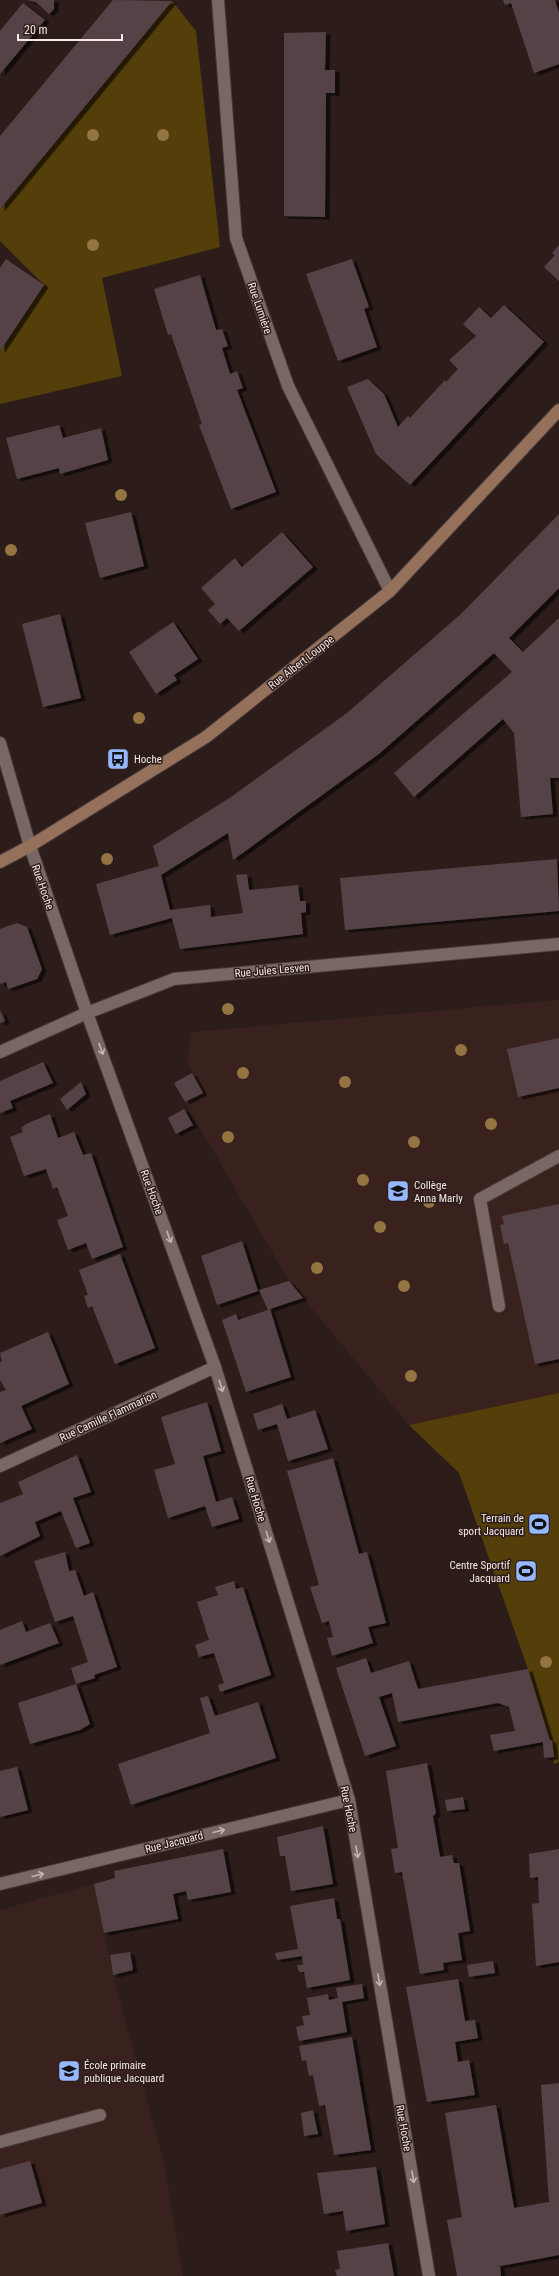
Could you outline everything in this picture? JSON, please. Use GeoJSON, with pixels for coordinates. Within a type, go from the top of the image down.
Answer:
{"type":"FeatureCollection","features":[{"type":"Feature","properties":{"kind":"main road","name":"Rue Albert Louppe"},"geometry":{"type":"LineString","coordinates":[[0,862],[30,846],[206,737],[390,592],[559,410]]}},
{"type":"Feature","properties":{"kind":"street","name":"Rue Lumière"},"geometry":{"type":"LineString","coordinates":[[218,0],[236,238],[288,386],[390,592]]}},
{"type":"Feature","properties":{"kind":"street","name":"Rue Hoche"},"geometry":{"type":"LineString","coordinates":[[0,743],[30,846],[87,1013],[215,1366],[348,1800],[430,2276]]}},
{"type":"Feature","properties":{"kind":"street","name":"Rue Jules Lesven"},"geometry":{"type":"LineString","coordinates":[[0,1052],[87,1013],[174,979],[559,944]]}},
{"type":"Feature","properties":{"kind":"street"},"geometry":{"type":"LineString","coordinates":[[499,1306],[480,1199],[559,1156]]}},
{"type":"Feature","properties":{"kind":"street","name":"Rue Camille Flammarion"},"geometry":{"type":"LineString","coordinates":[[0,1466],[215,1366]]}},
{"type":"Feature","properties":{"kind":"street","name":"Rue Jacquard"},"geometry":{"type":"LineString","coordinates":[[0,1884],[348,1800]]}},
{"type":"Feature","properties":{"kind":"street"},"geometry":{"type":"LineString","coordinates":[[0,2142],[100,2115]]}},
{"type":"Feature","properties":{"kind":"shaded area"},"geometry":{"type":"Polygon","coordinates":[[[172,1],[196,31],[220,247],[102,278],[122,376],[0,404],[0,351],[44,285],[0,241],[0,209],[172,1]]]}},
{"type":"Feature","properties":{"kind":"shaded area","name":"Collège Anna Marly"},"geometry":{"type":"Polygon","coordinates":[[[559,1000],[559,1393],[409,1425],[289,1281],[185,1102],[203,1093],[187,1062],[192,1032],[559,1000]]]}},
{"type":"Feature","properties":{"kind":"shaded area","name":"Centre Sportif Jacquard"},"geometry":{"type":"Polygon","coordinates":[[[559,1393],[559,1762],[554,1764],[552,1741],[550,1741],[528,1669],[459,1473],[409,1425],[559,1393]]]}},
{"type":"Feature","properties":{"kind":"shaded area","name":"École primaire publique Jacquard"},"geometry":{"type":"Polygon","coordinates":[[[94,1884],[113,1975],[165,2167],[183,2276],[0,2276],[0,1910],[94,1884]]]}},
{"type":"Feature","properties":{"kind":"building"},"geometry":{"type":"Polygon","coordinates":[[[27,0],[54,0],[54,9],[49,14],[36,2],[27,0]]]}},
{"type":"Feature","properties":{"kind":"building"},"geometry":{"type":"Polygon","coordinates":[[[113,0],[172,1],[0,209],[0,136],[113,0]]]}},
{"type":"Feature","properties":{"kind":"building"},"geometry":{"type":"Polygon","coordinates":[[[503,0],[555,0],[559,13],[559,64],[534,73],[511,3],[505,5],[503,0]]]}},
{"type":"Feature","properties":{"kind":"building"},"geometry":{"type":"Polygon","coordinates":[[[23,3],[45,20],[0,74],[0,31],[23,3]]]}},
{"type":"Feature","properties":{"kind":"building"},"geometry":{"type":"Polygon","coordinates":[[[326,32],[325,70],[335,70],[335,93],[326,93],[325,217],[284,216],[284,33],[326,32]]]}},
{"type":"Feature","properties":{"kind":"building"},"geometry":{"type":"Polygon","coordinates":[[[559,245],[559,281],[544,267],[555,255],[552,253],[559,245]]]}},
{"type":"Feature","properties":{"kind":"building"},"geometry":{"type":"Polygon","coordinates":[[[6,259],[44,285],[0,351],[0,268],[6,259]]]}},
{"type":"Feature","properties":{"kind":"building"},"geometry":{"type":"Polygon","coordinates":[[[352,259],[369,307],[364,309],[377,347],[338,361],[306,274],[352,259]]]}},
{"type":"Feature","properties":{"kind":"building"},"geometry":{"type":"Polygon","coordinates":[[[200,275],[216,330],[222,329],[228,346],[222,348],[230,374],[237,371],[243,388],[237,390],[276,492],[231,509],[199,425],[202,424],[171,334],[168,335],[154,289],[200,275]]]}},
{"type":"Feature","properties":{"kind":"building"},"geometry":{"type":"Polygon","coordinates":[[[504,305],[544,342],[410,485],[376,454],[347,387],[368,379],[384,394],[398,427],[408,416],[410,418],[445,380],[446,382],[458,369],[449,360],[476,336],[463,324],[479,307],[491,318],[504,305]]]}},
{"type":"Feature","properties":{"kind":"building"},"geometry":{"type":"Polygon","coordinates":[[[59,425],[63,438],[101,428],[108,460],[60,474],[59,468],[17,479],[6,438],[59,425]]]}},
{"type":"Feature","properties":{"kind":"building"},"geometry":{"type":"Polygon","coordinates":[[[131,512],[144,566],[100,578],[85,523],[131,512]]]}},
{"type":"Feature","properties":{"kind":"building"},"geometry":{"type":"Polygon","coordinates":[[[559,514],[559,588],[509,638],[523,652],[559,618],[559,778],[550,778],[553,814],[521,817],[514,733],[503,719],[414,797],[394,773],[512,672],[494,653],[380,753],[233,860],[228,833],[161,875],[170,910],[210,905],[211,917],[243,913],[236,875],[247,874],[249,890],[298,885],[300,901],[306,901],[306,912],[301,913],[303,934],[180,949],[172,918],[110,935],[96,884],[159,866],[153,846],[231,797],[347,713],[461,614],[559,514]]]}},
{"type":"Feature","properties":{"kind":"building"},"geometry":{"type":"Polygon","coordinates":[[[282,532],[313,567],[239,631],[227,618],[220,624],[208,610],[215,604],[201,588],[235,558],[242,567],[282,532]]]}},
{"type":"Feature","properties":{"kind":"building"},"geometry":{"type":"Polygon","coordinates":[[[60,614],[81,698],[43,707],[22,624],[60,614]]]}},
{"type":"Feature","properties":{"kind":"building"},"geometry":{"type":"Polygon","coordinates":[[[173,622],[198,659],[174,675],[177,680],[156,694],[129,652],[173,622]]]}},
{"type":"Feature","properties":{"kind":"building"},"geometry":{"type":"Polygon","coordinates":[[[557,859],[559,911],[345,930],[340,878],[557,859]]]}},
{"type":"Feature","properties":{"kind":"building"},"geometry":{"type":"Polygon","coordinates":[[[17,923],[27,927],[42,969],[37,979],[8,989],[6,982],[0,984],[0,929],[17,923]]]}},
{"type":"Feature","properties":{"kind":"building"},"geometry":{"type":"Polygon","coordinates":[[[0,1010],[5,1021],[0,1023],[0,1010]]]}},
{"type":"Feature","properties":{"kind":"building"},"geometry":{"type":"Polygon","coordinates":[[[559,1038],[559,1088],[518,1097],[507,1049],[559,1038]]]}},
{"type":"Feature","properties":{"kind":"building"},"geometry":{"type":"Polygon","coordinates":[[[43,1062],[53,1083],[10,1101],[13,1108],[0,1113],[0,1081],[43,1062]]]}},
{"type":"Feature","properties":{"kind":"building"},"geometry":{"type":"Polygon","coordinates":[[[192,1073],[203,1093],[185,1102],[174,1083],[192,1073]]]}},
{"type":"Feature","properties":{"kind":"building"},"geometry":{"type":"Polygon","coordinates":[[[81,1082],[86,1094],[67,1110],[60,1099],[81,1082]]]}},
{"type":"Feature","properties":{"kind":"building"},"geometry":{"type":"Polygon","coordinates":[[[184,1109],[193,1125],[176,1134],[168,1118],[184,1109]]]}},
{"type":"Feature","properties":{"kind":"building"},"geometry":{"type":"Polygon","coordinates":[[[50,1114],[58,1138],[74,1132],[83,1155],[91,1153],[123,1247],[92,1259],[86,1243],[68,1250],[57,1220],[68,1216],[57,1187],[53,1189],[46,1169],[24,1176],[10,1137],[23,1132],[21,1128],[26,1124],[50,1114]]]}},
{"type":"Feature","properties":{"kind":"building"},"geometry":{"type":"Polygon","coordinates":[[[559,1204],[559,1359],[535,1364],[508,1243],[504,1244],[500,1225],[504,1224],[502,1216],[559,1204]]]}},
{"type":"Feature","properties":{"kind":"building"},"geometry":{"type":"Polygon","coordinates":[[[242,1241],[258,1291],[217,1305],[201,1256],[242,1241]]]}},
{"type":"Feature","properties":{"kind":"building"},"geometry":{"type":"Polygon","coordinates":[[[120,1254],[155,1348],[115,1364],[92,1306],[88,1308],[84,1296],[88,1295],[79,1270],[120,1254]]]}},
{"type":"Feature","properties":{"kind":"building"},"geometry":{"type":"Polygon","coordinates":[[[289,1281],[303,1298],[270,1309],[291,1377],[246,1392],[222,1320],[236,1314],[238,1320],[268,1310],[259,1290],[289,1281]]]}},
{"type":"Feature","properties":{"kind":"building"},"geometry":{"type":"Polygon","coordinates":[[[48,1332],[69,1384],[21,1406],[32,1429],[0,1443],[0,1392],[6,1390],[0,1380],[0,1362],[2,1362],[0,1353],[48,1332]]]}},
{"type":"Feature","properties":{"kind":"building"},"geometry":{"type":"Polygon","coordinates":[[[207,1402],[221,1451],[203,1456],[216,1502],[232,1497],[239,1519],[212,1527],[205,1506],[168,1518],[154,1470],[175,1464],[161,1417],[207,1402]]]}},
{"type":"Feature","properties":{"kind":"building"},"geometry":{"type":"Polygon","coordinates":[[[282,1404],[287,1419],[315,1410],[328,1449],[288,1461],[277,1424],[258,1430],[253,1414],[282,1404]]]}},
{"type":"Feature","properties":{"kind":"building"},"geometry":{"type":"Polygon","coordinates":[[[77,1455],[91,1492],[73,1498],[90,1543],[76,1548],[61,1511],[35,1522],[40,1536],[0,1556],[0,1503],[23,1494],[18,1482],[77,1455]]]}},
{"type":"Feature","properties":{"kind":"building"},"geometry":{"type":"Polygon","coordinates":[[[333,1458],[359,1554],[367,1552],[386,1623],[368,1627],[373,1643],[332,1656],[327,1638],[333,1637],[329,1621],[322,1623],[310,1587],[319,1585],[287,1471],[333,1458]]]}},
{"type":"Feature","properties":{"kind":"building"},"geometry":{"type":"Polygon","coordinates":[[[65,1552],[69,1571],[75,1570],[84,1596],[93,1592],[117,1667],[94,1675],[95,1678],[76,1684],[71,1668],[88,1662],[73,1616],[55,1622],[34,1561],[65,1552]]]}},
{"type":"Feature","properties":{"kind":"building"},"geometry":{"type":"Polygon","coordinates":[[[234,1581],[236,1589],[243,1587],[271,1675],[220,1692],[218,1685],[224,1683],[214,1653],[199,1657],[195,1645],[209,1640],[197,1602],[218,1595],[215,1587],[234,1581]]]}},
{"type":"Feature","properties":{"kind":"building"},"geometry":{"type":"Polygon","coordinates":[[[22,1621],[26,1632],[50,1623],[59,1643],[0,1665],[0,1630],[22,1621]]]}},
{"type":"Feature","properties":{"kind":"building"},"geometry":{"type":"Polygon","coordinates":[[[366,1658],[371,1673],[409,1661],[418,1689],[528,1669],[550,1741],[552,1740],[554,1757],[544,1758],[543,1742],[494,1751],[490,1735],[515,1731],[509,1707],[498,1703],[398,1722],[392,1693],[379,1697],[396,1746],[365,1756],[336,1668],[366,1658]]]}},
{"type":"Feature","properties":{"kind":"building"},"geometry":{"type":"Polygon","coordinates":[[[76,1684],[90,1724],[80,1730],[30,1744],[18,1703],[76,1684]]]}},
{"type":"Feature","properties":{"kind":"building"},"geometry":{"type":"Polygon","coordinates":[[[208,1696],[215,1716],[258,1702],[276,1758],[131,1805],[118,1764],[210,1733],[200,1698],[208,1696]]]}},
{"type":"Feature","properties":{"kind":"building"},"geometry":{"type":"Polygon","coordinates":[[[427,1763],[436,1813],[433,1816],[440,1857],[452,1855],[454,1863],[459,1863],[470,1931],[458,1933],[462,1960],[443,1963],[444,1970],[420,1974],[402,1872],[395,1873],[391,1849],[398,1848],[386,1771],[427,1763]]]}},
{"type":"Feature","properties":{"kind":"building"},"geometry":{"type":"Polygon","coordinates":[[[17,1767],[28,1810],[0,1817],[0,1771],[17,1767]]]}},
{"type":"Feature","properties":{"kind":"building"},"geometry":{"type":"Polygon","coordinates":[[[463,1797],[465,1809],[447,1811],[445,1800],[463,1797]]]}},
{"type":"Feature","properties":{"kind":"building"},"geometry":{"type":"Polygon","coordinates":[[[323,1826],[333,1884],[291,1891],[285,1856],[280,1856],[277,1837],[323,1826]]]}},
{"type":"Feature","properties":{"kind":"building"},"geometry":{"type":"Polygon","coordinates":[[[223,1849],[231,1892],[188,1900],[186,1891],[173,1894],[178,1919],[104,1933],[94,1884],[115,1878],[114,1871],[223,1849]]]}},
{"type":"Feature","properties":{"kind":"building"},"geometry":{"type":"Polygon","coordinates":[[[559,1849],[559,1962],[536,1966],[532,1904],[539,1903],[538,1877],[530,1878],[529,1854],[559,1849]]]}},
{"type":"Feature","properties":{"kind":"building"},"geometry":{"type":"Polygon","coordinates":[[[334,1898],[337,1919],[340,1919],[350,1980],[307,1988],[304,1972],[299,1972],[297,1965],[303,1965],[302,1956],[277,1960],[275,1953],[298,1949],[290,1906],[334,1898]]]}},
{"type":"Feature","properties":{"kind":"building"},"geometry":{"type":"Polygon","coordinates":[[[130,1952],[133,1970],[113,1975],[110,1955],[130,1952]]]}},
{"type":"Feature","properties":{"kind":"building"},"geometry":{"type":"Polygon","coordinates":[[[493,1961],[495,1973],[469,1977],[467,1965],[493,1961]]]}},
{"type":"Feature","properties":{"kind":"building"},"geometry":{"type":"Polygon","coordinates":[[[458,1979],[465,2021],[475,2020],[478,2038],[455,2042],[458,2062],[469,2060],[475,2095],[427,2102],[406,1987],[458,1979]]]}},
{"type":"Feature","properties":{"kind":"building"},"geometry":{"type":"Polygon","coordinates":[[[362,1984],[364,1998],[342,2002],[347,2032],[299,2041],[296,2027],[304,2025],[302,2016],[310,2015],[307,1998],[328,1994],[329,2000],[338,1998],[336,1988],[362,1984]]]}},
{"type":"Feature","properties":{"kind":"building"},"geometry":{"type":"Polygon","coordinates":[[[352,2037],[371,2150],[334,2155],[325,2105],[319,2106],[313,2075],[309,2076],[306,2060],[302,2061],[299,2046],[352,2037]]]}},
{"type":"Feature","properties":{"kind":"building"},"geometry":{"type":"Polygon","coordinates":[[[559,2083],[559,2255],[500,2266],[501,2276],[457,2276],[447,2220],[462,2217],[445,2113],[496,2105],[514,2208],[549,2202],[541,2085],[559,2083]]]}},
{"type":"Feature","properties":{"kind":"building"},"geometry":{"type":"Polygon","coordinates":[[[313,2110],[318,2134],[304,2136],[301,2113],[313,2110]]]}},
{"type":"Feature","properties":{"kind":"building"},"geometry":{"type":"Polygon","coordinates":[[[30,2161],[42,2203],[0,2215],[0,2169],[30,2161]]]}},
{"type":"Feature","properties":{"kind":"building"},"geometry":{"type":"Polygon","coordinates":[[[376,2167],[385,2224],[346,2231],[343,2211],[324,2214],[317,2173],[376,2167]]]}},
{"type":"Feature","properties":{"kind":"building"},"geometry":{"type":"Polygon","coordinates":[[[388,2243],[394,2276],[337,2276],[335,2270],[340,2269],[337,2251],[388,2243]]]}},
{"type":"Feature","properties":{"kind":"place","name":"Hoche"},"geometry":{"type":"Point","coordinates":[118,759]}},
{"type":"Feature","properties":{"kind":"place","name":"Collège Anna Marly"},"geometry":{"type":"Point","coordinates":[398,1191]}},
{"type":"Feature","properties":{"kind":"place","name":"Terrain de sport Jacquard"},"geometry":{"type":"Point","coordinates":[539,1524]}},
{"type":"Feature","properties":{"kind":"place","name":"Centre Sportif Jacquard"},"geometry":{"type":"Point","coordinates":[526,1571]}},
{"type":"Feature","properties":{"kind":"place","name":"École primaire publique Jacquard"},"geometry":{"type":"Point","coordinates":[69,2071]}}]}
